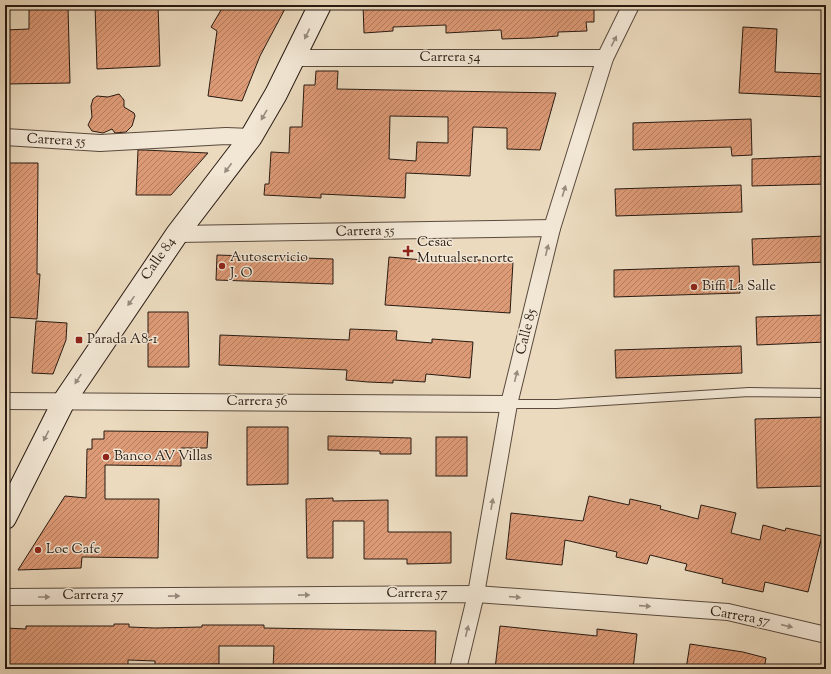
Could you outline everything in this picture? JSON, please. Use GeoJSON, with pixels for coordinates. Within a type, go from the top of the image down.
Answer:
{"type":"FeatureCollection","features":[{"type":"Feature","properties":{"kind":"street","name":"Calle 84"},"geometry":{"type":"LineString","coordinates":[[5,518],[64,401],[177,234],[251,136],[295,58],[320,5]]}},
{"type":"Feature","properties":{"kind":"street","name":"Calle 85"},"geometry":{"type":"LineString","coordinates":[[458,669],[476,594],[509,404],[552,228],[605,58],[631,5]]}},
{"type":"Feature","properties":{"kind":"street","name":"Carrera 54"},"geometry":{"type":"LineString","coordinates":[[295,58],[605,58]]}},
{"type":"Feature","properties":{"kind":"street","name":"Carrera 55"},"geometry":{"type":"LineString","coordinates":[[5,138],[100,143],[251,136]]}},
{"type":"Feature","properties":{"kind":"street","name":"Carrera 55"},"geometry":{"type":"LineString","coordinates":[[177,234],[552,228]]}},
{"type":"Feature","properties":{"kind":"street","name":"Carrera 56"},"geometry":{"type":"LineString","coordinates":[[5,400],[509,404]]}},
{"type":"Feature","properties":{"kind":"street","name":"Carrera 57"},"geometry":{"type":"LineString","coordinates":[[5,597],[476,594],[728,612],[826,635]]}},
{"type":"Feature","properties":{"kind":"lane"},"geometry":{"type":"LineString","coordinates":[[509,404],[557,404],[750,392],[826,393]]}},
{"type":"Feature","properties":{"kind":"building"},"geometry":{"type":"Polygon","coordinates":[[[95,5],[158,5],[160,66],[97,69],[95,5]]]}},
{"type":"Feature","properties":{"kind":"building"},"geometry":{"type":"Polygon","coordinates":[[[224,5],[287,5],[260,56],[242,101],[208,96],[217,31],[211,27],[224,5]]]}},
{"type":"Feature","properties":{"kind":"building"},"geometry":{"type":"Polygon","coordinates":[[[363,5],[594,5],[594,22],[586,22],[587,31],[558,32],[558,36],[532,38],[502,39],[501,30],[446,33],[446,25],[393,27],[393,31],[364,33],[363,5]]]}},
{"type":"Feature","properties":{"kind":"building"},"geometry":{"type":"Polygon","coordinates":[[[68,7],[70,83],[5,84],[5,30],[29,29],[29,9],[68,7]]]}},
{"type":"Feature","properties":{"kind":"building"},"geometry":{"type":"Polygon","coordinates":[[[743,27],[777,29],[775,72],[826,74],[826,97],[739,93],[743,27]]]}},
{"type":"Feature","properties":{"kind":"building"},"geometry":{"type":"Polygon","coordinates":[[[316,71],[338,71],[337,89],[556,93],[540,150],[507,149],[507,128],[473,127],[470,176],[406,173],[405,198],[321,194],[321,198],[264,195],[265,184],[269,184],[271,152],[289,153],[290,127],[302,127],[304,85],[315,85],[316,71]],[[390,116],[389,159],[416,161],[417,142],[448,143],[448,117],[390,116]]]}},
{"type":"Feature","properties":{"kind":"building"},"geometry":{"type":"Polygon","coordinates":[[[119,94],[124,100],[124,107],[134,113],[135,116],[132,126],[126,132],[115,133],[112,129],[103,133],[92,131],[88,125],[92,117],[91,106],[93,99],[97,96],[108,97],[119,94]]]}},
{"type":"Feature","properties":{"kind":"building"},"geometry":{"type":"Polygon","coordinates":[[[751,119],[752,155],[732,156],[731,147],[633,150],[633,123],[751,119]]]}},
{"type":"Feature","properties":{"kind":"building"},"geometry":{"type":"Polygon","coordinates":[[[138,150],[208,153],[171,195],[136,195],[138,150]]]}},
{"type":"Feature","properties":{"kind":"building"},"geometry":{"type":"Polygon","coordinates":[[[826,156],[826,184],[752,186],[752,159],[826,156]]]}},
{"type":"Feature","properties":{"kind":"building"},"geometry":{"type":"Polygon","coordinates":[[[9,163],[38,163],[37,274],[40,274],[37,319],[5,317],[5,271],[8,272],[9,163]]]}},
{"type":"Feature","properties":{"kind":"building"},"geometry":{"type":"Polygon","coordinates":[[[741,185],[742,212],[616,216],[615,189],[741,185]]]}},
{"type":"Feature","properties":{"kind":"building"},"geometry":{"type":"Polygon","coordinates":[[[826,236],[826,262],[753,265],[752,239],[826,236]]]}},
{"type":"Feature","properties":{"kind":"building"},"geometry":{"type":"Polygon","coordinates":[[[217,255],[333,259],[333,284],[216,280],[217,255]]]}},
{"type":"Feature","properties":{"kind":"building"},"geometry":{"type":"Polygon","coordinates":[[[389,257],[458,263],[458,259],[513,262],[510,313],[385,305],[389,257]]]}},
{"type":"Feature","properties":{"kind":"building"},"geometry":{"type":"Polygon","coordinates":[[[739,266],[740,293],[614,297],[614,270],[739,266]]]}},
{"type":"Feature","properties":{"kind":"building"},"geometry":{"type":"Polygon","coordinates":[[[148,312],[188,312],[189,367],[148,367],[148,312]]]}},
{"type":"Feature","properties":{"kind":"building"},"geometry":{"type":"Polygon","coordinates":[[[826,315],[826,342],[757,345],[756,317],[826,315]]]}},
{"type":"Feature","properties":{"kind":"building"},"geometry":{"type":"Polygon","coordinates":[[[36,321],[67,323],[66,340],[53,374],[32,373],[36,321]]]}},
{"type":"Feature","properties":{"kind":"building"},"geometry":{"type":"Polygon","coordinates":[[[350,329],[397,331],[396,340],[432,343],[432,339],[473,342],[470,378],[426,374],[425,382],[393,380],[393,383],[368,382],[346,380],[347,370],[219,365],[220,335],[349,340],[350,329]]]}},
{"type":"Feature","properties":{"kind":"building"},"geometry":{"type":"Polygon","coordinates":[[[741,346],[742,373],[616,378],[615,350],[741,346]]]}},
{"type":"Feature","properties":{"kind":"building"},"geometry":{"type":"Polygon","coordinates":[[[826,417],[826,486],[757,488],[755,419],[826,417]]]}},
{"type":"Feature","properties":{"kind":"building"},"geometry":{"type":"Polygon","coordinates":[[[247,427],[288,427],[288,484],[247,485],[247,427]]]}},
{"type":"Feature","properties":{"kind":"building"},"geometry":{"type":"Polygon","coordinates":[[[104,431],[208,432],[207,448],[181,448],[181,466],[105,465],[105,499],[159,499],[158,558],[82,557],[81,568],[18,570],[65,496],[86,498],[87,449],[92,449],[92,439],[104,439],[104,431]]]}},
{"type":"Feature","properties":{"kind":"building"},"geometry":{"type":"Polygon","coordinates":[[[328,436],[411,438],[411,454],[380,454],[380,451],[328,450],[328,436]]]}},
{"type":"Feature","properties":{"kind":"building"},"geometry":{"type":"Polygon","coordinates":[[[436,437],[467,437],[467,476],[436,476],[436,437]]]}},
{"type":"Feature","properties":{"kind":"building"},"geometry":{"type":"Polygon","coordinates":[[[589,496],[629,505],[630,499],[661,506],[660,509],[698,519],[701,505],[736,513],[731,533],[760,540],[763,525],[785,531],[786,528],[822,536],[808,592],[765,582],[763,592],[722,583],[723,579],[685,570],[687,564],[650,555],[647,564],[616,557],[617,552],[565,540],[562,565],[506,559],[511,513],[583,521],[589,496]]]}},
{"type":"Feature","properties":{"kind":"building"},"geometry":{"type":"Polygon","coordinates":[[[333,498],[333,501],[388,500],[388,532],[451,532],[451,563],[407,564],[407,559],[364,559],[364,521],[333,521],[333,558],[307,558],[306,499],[333,498]]]}},
{"type":"Feature","properties":{"kind":"building"},"geometry":{"type":"Polygon","coordinates":[[[114,624],[129,624],[129,627],[155,628],[202,627],[202,625],[264,625],[264,628],[436,631],[435,669],[273,669],[274,646],[219,646],[219,664],[183,665],[183,669],[155,669],[155,661],[128,660],[128,669],[5,669],[5,628],[26,629],[26,626],[114,626],[114,624]]]}},
{"type":"Feature","properties":{"kind":"building"},"geometry":{"type":"Polygon","coordinates":[[[500,626],[597,636],[597,629],[637,634],[633,669],[495,669],[500,626]]]}},
{"type":"Feature","properties":{"kind":"building"},"geometry":{"type":"Polygon","coordinates":[[[690,644],[743,652],[766,658],[764,669],[686,669],[690,644]]]}},
{"type":"Feature","properties":{"kind":"place","name":"Cesac Mutualser norte"},"geometry":{"type":"Point","coordinates":[408,251]}},
{"type":"Feature","properties":{"kind":"place","name":"Autoservicio J. O"},"geometry":{"type":"Point","coordinates":[222,266]}},
{"type":"Feature","properties":{"kind":"place","name":"Biffi La Salle"},"geometry":{"type":"Point","coordinates":[694,287]}},
{"type":"Feature","properties":{"kind":"place","name":"Parada A8-1"},"geometry":{"type":"Point","coordinates":[79,340]}},
{"type":"Feature","properties":{"kind":"place","name":"Banco AV Villas"},"geometry":{"type":"Point","coordinates":[106,457]}},
{"type":"Feature","properties":{"kind":"place","name":"Loe Cafe"},"geometry":{"type":"Point","coordinates":[38,550]}}]}
